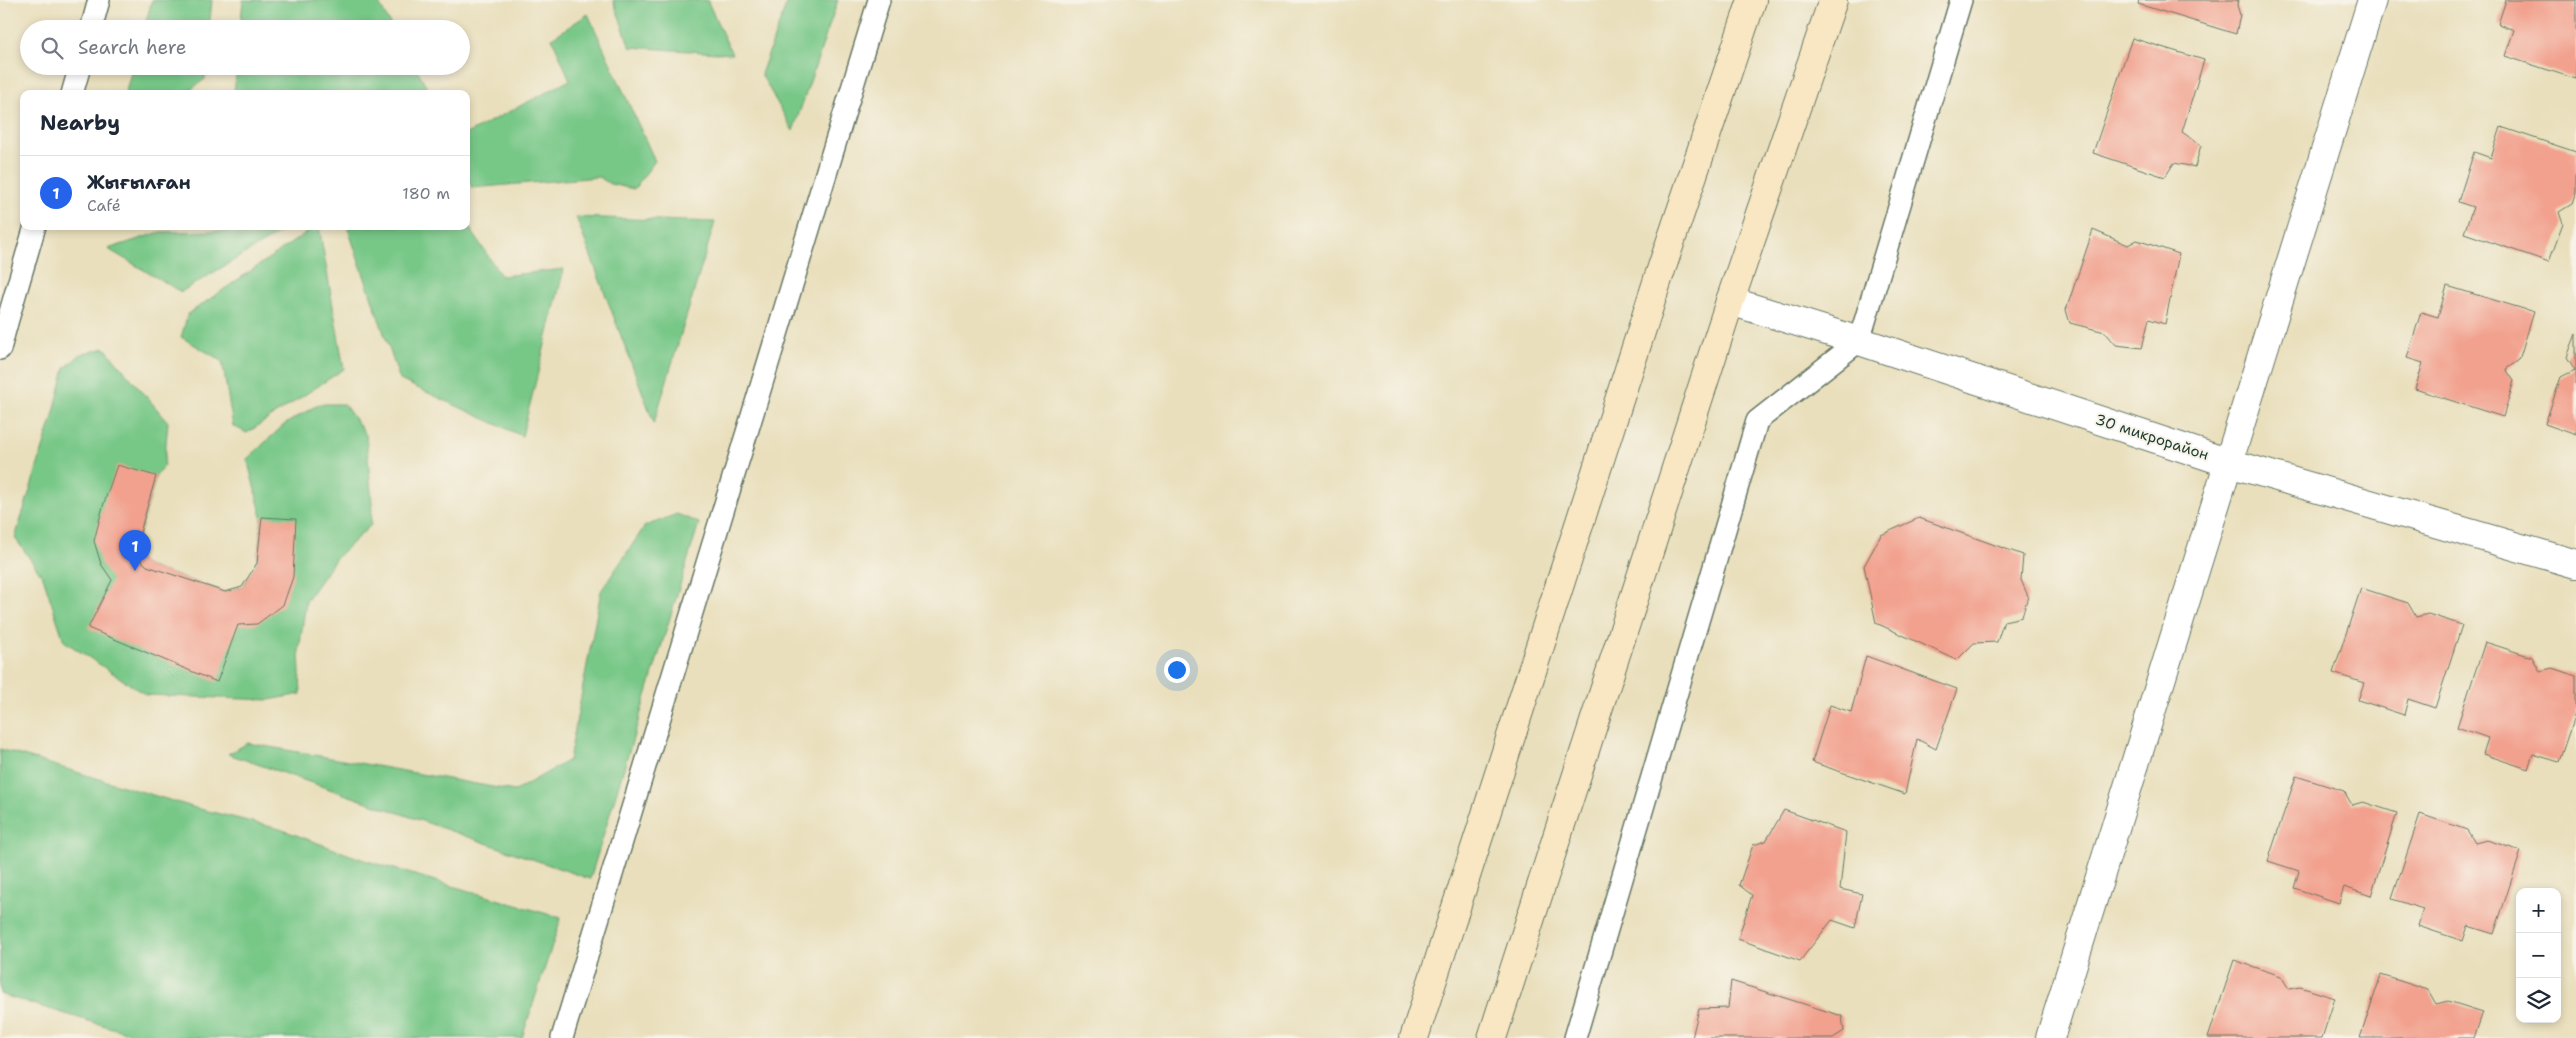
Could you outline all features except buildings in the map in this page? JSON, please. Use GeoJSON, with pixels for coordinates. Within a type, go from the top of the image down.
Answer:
{"type":"FeatureCollection","features":[{"type":"Feature","properties":{"kind":"main road"},"geometry":{"type":"LineString","coordinates":[[1414,1038],[1655,288],[1752,0]]}},
{"type":"Feature","properties":{"kind":"main road"},"geometry":{"type":"LineString","coordinates":[[1492,1038],[1730,302],[1833,0]]}},
{"type":"Feature","properties":{"kind":"street"},"geometry":{"type":"LineString","coordinates":[[2050,1038],[2372,0]]}},
{"type":"Feature","properties":{"kind":"street","name":"30 микрорайон"},"geometry":{"type":"LineString","coordinates":[[1730,302],[1858,341],[2229,463],[2576,564]]}},
{"type":"Feature","properties":{"kind":"lane"},"geometry":{"type":"LineString","coordinates":[[93,20],[99,0]]}},
{"type":"Feature","properties":{"kind":"lane"},"geometry":{"type":"LineString","coordinates":[[562,1038],[879,0]]}},
{"type":"Feature","properties":{"kind":"lane"},"geometry":{"type":"LineString","coordinates":[[1575,1038],[1757,421],[1858,341],[1961,0]]}},
{"type":"Feature","properties":{"kind":"lane"},"geometry":{"type":"LineString","coordinates":[[73,90],[77,75]]}},
{"type":"Feature","properties":{"kind":"lane"},"geometry":{"type":"LineString","coordinates":[[0,349],[3,325],[33,230]]}},
{"type":"Feature","properties":{"kind":"green space"},"geometry":{"type":"Polygon","coordinates":[[[152,0],[212,0],[210,20],[146,20],[152,0]]]}},
{"type":"Feature","properties":{"kind":"green space"},"geometry":{"type":"Polygon","coordinates":[[[243,0],[377,0],[388,20],[241,20],[243,0]]]}},
{"type":"Feature","properties":{"kind":"green space"},"geometry":{"type":"Polygon","coordinates":[[[613,0],[707,0],[732,54],[630,47],[613,0]]]}},
{"type":"Feature","properties":{"kind":"green space"},"geometry":{"type":"Polygon","coordinates":[[[788,0],[838,0],[793,131],[761,74],[788,0]]]}},
{"type":"Feature","properties":{"kind":"green space"},"geometry":{"type":"Polygon","coordinates":[[[588,14],[655,161],[634,189],[610,184],[599,177],[472,188],[470,184],[470,132],[570,80],[552,38],[588,14]]]}},
{"type":"Feature","properties":{"kind":"green space"},"geometry":{"type":"Polygon","coordinates":[[[130,75],[205,75],[205,79],[190,90],[126,90],[130,75]]]}},
{"type":"Feature","properties":{"kind":"green space"},"geometry":{"type":"Polygon","coordinates":[[[236,75],[420,75],[429,90],[234,90],[236,75]]]}},
{"type":"Feature","properties":{"kind":"green space"},"geometry":{"type":"Polygon","coordinates":[[[576,217],[715,222],[654,423],[576,217]]]}},
{"type":"Feature","properties":{"kind":"green space"},"geometry":{"type":"Polygon","coordinates":[[[470,228],[501,276],[564,269],[522,436],[400,380],[348,230],[470,230],[470,228]]]}},
{"type":"Feature","properties":{"kind":"green space"},"geometry":{"type":"Polygon","coordinates":[[[284,230],[181,292],[108,249],[160,232],[284,230]]]}},
{"type":"Feature","properties":{"kind":"green space"},"geometry":{"type":"Polygon","coordinates":[[[310,230],[320,230],[344,369],[247,433],[233,426],[222,361],[181,337],[188,314],[310,230]]]}},
{"type":"Feature","properties":{"kind":"green space"},"geometry":{"type":"Polygon","coordinates":[[[105,348],[168,422],[164,466],[156,476],[134,554],[147,566],[225,592],[242,587],[257,563],[262,517],[247,459],[285,424],[319,404],[344,404],[366,435],[372,503],[371,525],[336,558],[306,601],[299,651],[301,694],[269,700],[146,695],[64,641],[43,577],[15,538],[53,416],[65,368],[81,354],[105,348]]]}},
{"type":"Feature","properties":{"kind":"green space"},"geometry":{"type":"Polygon","coordinates":[[[677,514],[699,523],[590,879],[228,754],[248,743],[515,791],[569,760],[601,591],[645,526],[677,514]]]}},
{"type":"Feature","properties":{"kind":"green space"},"geometry":{"type":"Polygon","coordinates":[[[0,749],[196,808],[280,829],[364,860],[561,918],[522,1038],[145,1038],[0,994],[0,749]]]}},
{"type":"Feature","properties":{"kind":"place","name":"Жығылған"},"geometry":{"type":"Point","coordinates":[135,571]}}]}
